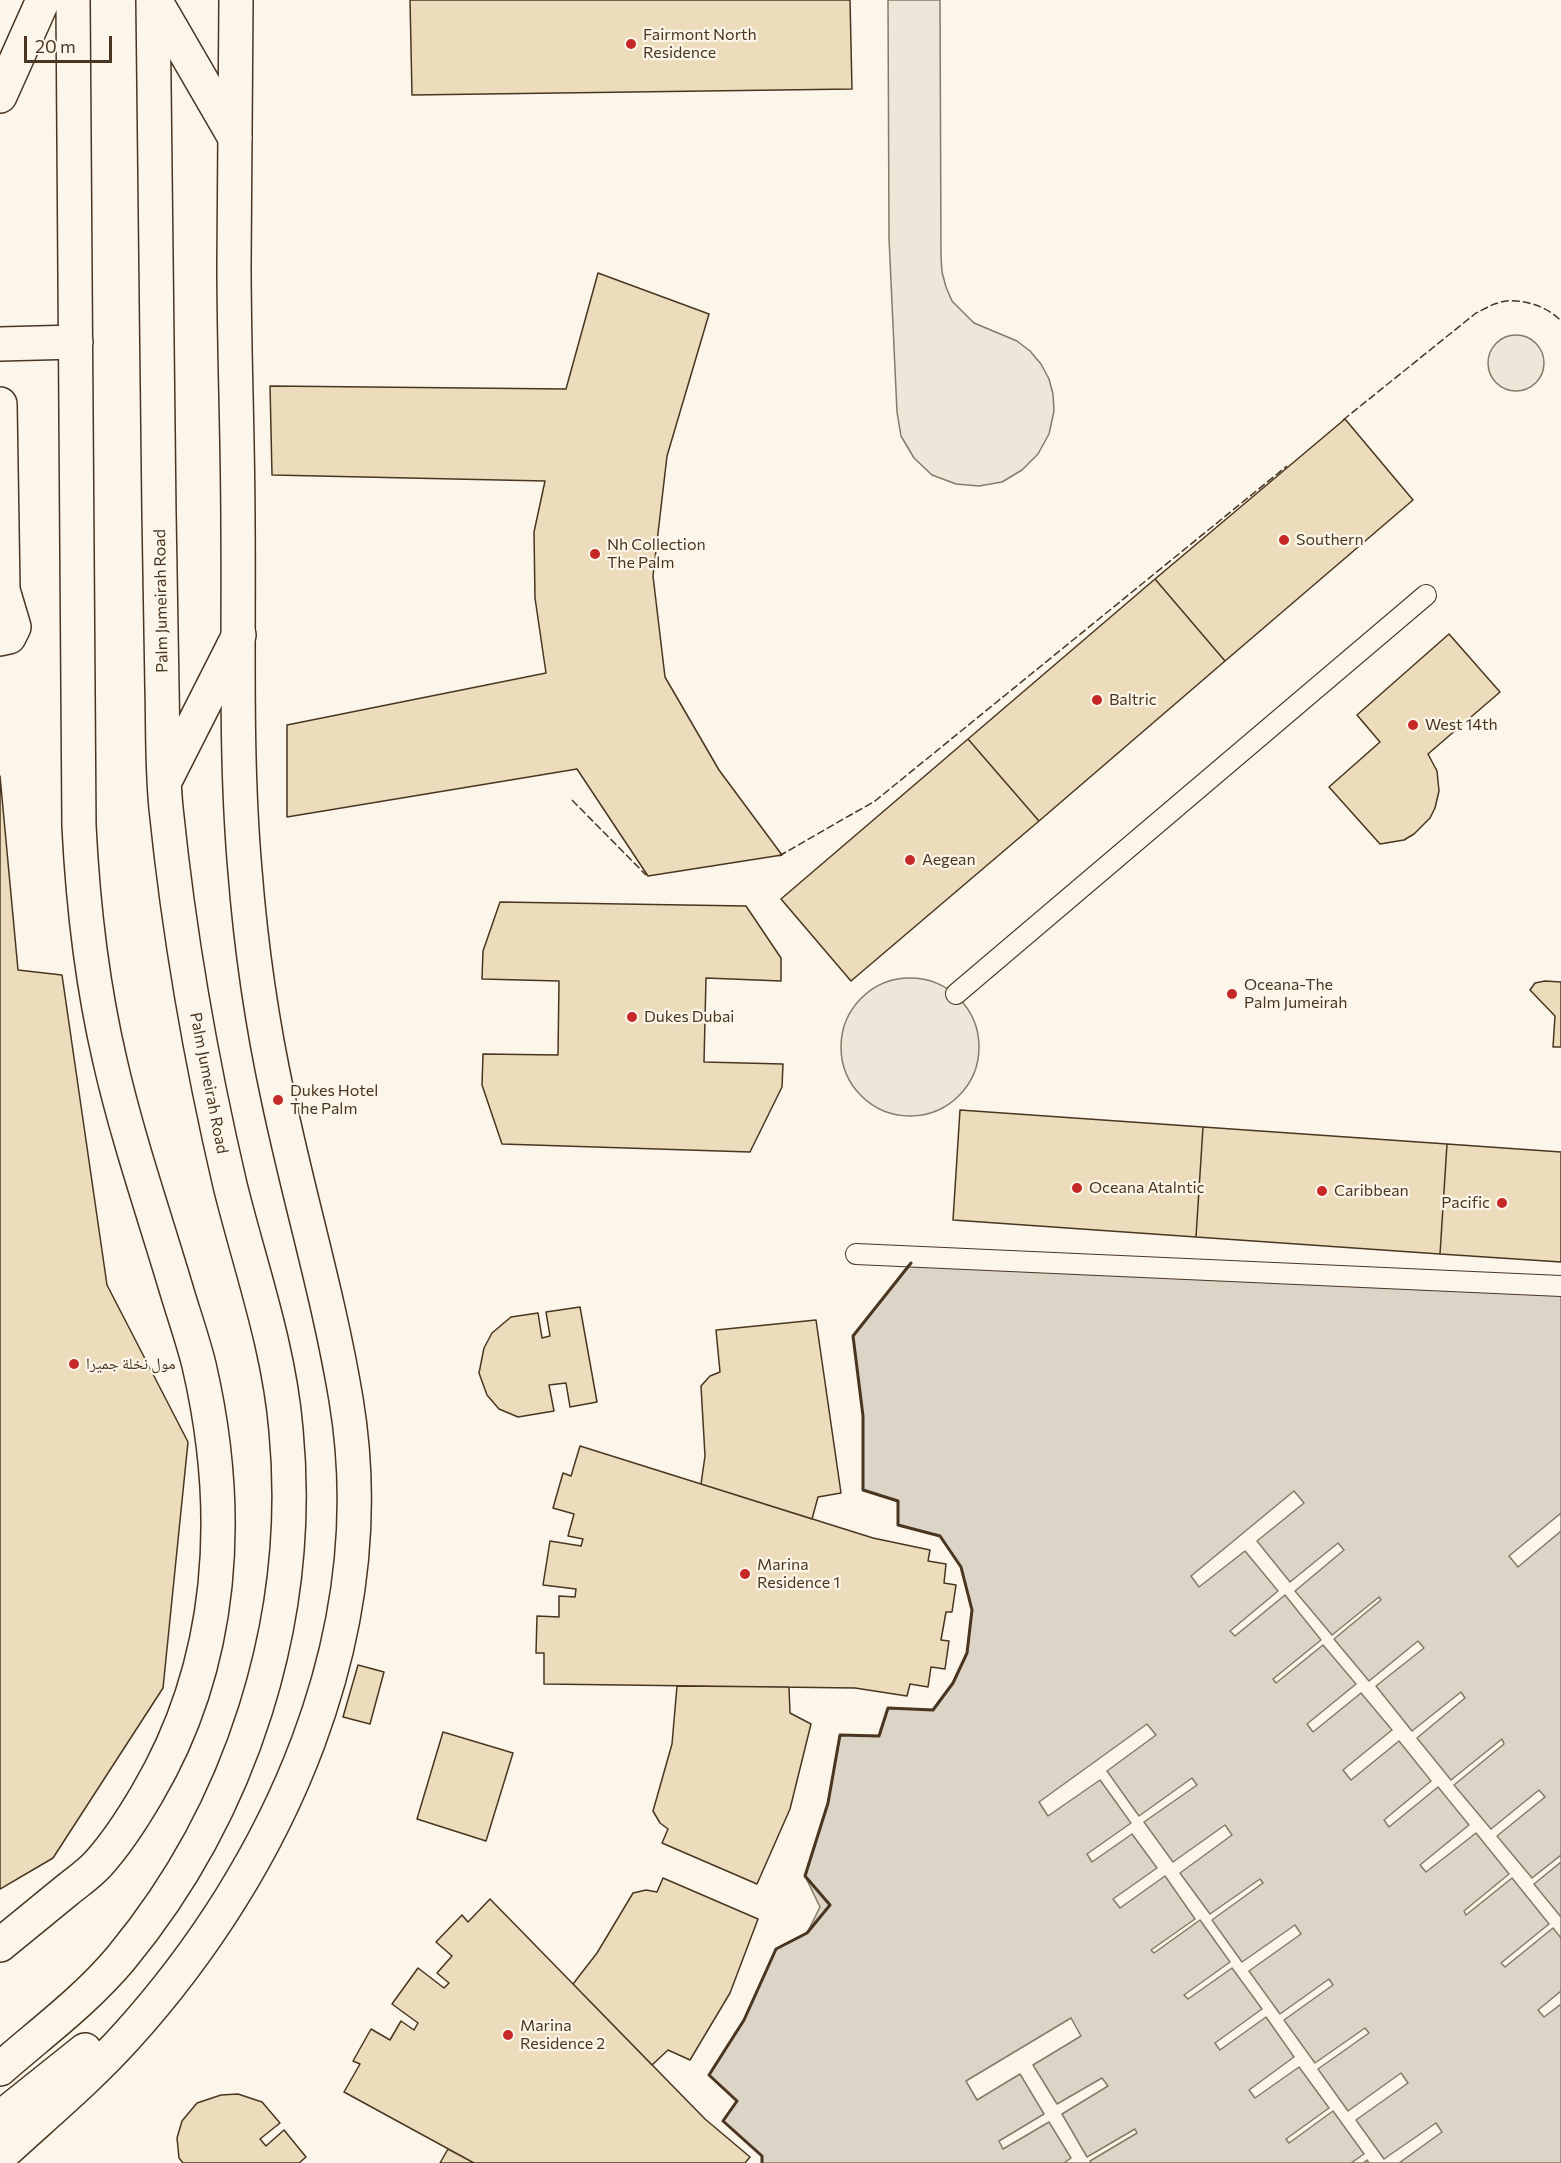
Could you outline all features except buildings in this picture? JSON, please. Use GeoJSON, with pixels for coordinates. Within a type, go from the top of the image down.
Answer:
{"type":"FeatureCollection","features":[{"type":"Feature","properties":{"kind":"main road"},"geometry":{"type":"LineString","coordinates":[[0,96],[43,0]]}},
{"type":"Feature","properties":{"kind":"main road"},"geometry":{"type":"LineString","coordinates":[[0,1971],[48,1924],[97,1866],[133,1817],[164,1766],[188,1710],[205,1652],[215,1593],[219,1535],[217,1476],[210,1419],[198,1362],[110,1063],[88,945],[82,886],[79,826],[73,0]]}},
{"type":"Feature","properties":{"kind":"main road"},"geometry":{"type":"LineString","coordinates":[[154,0],[235,138]]}},
{"type":"Feature","properties":{"kind":"main road","name":"Palm Jumeirah Road"},"geometry":{"type":"LineString","coordinates":[[0,2068],[81,1999],[117,1962],[149,1921],[194,1851],[227,1786],[247,1738],[267,1668],[283,1586],[288,1534],[289,1482],[280,1378],[231,1187],[210,1094],[182,937],[164,783],[154,0]]}},
{"type":"Feature","properties":{"kind":"main road"},"geometry":{"type":"LineString","coordinates":[[0,2156],[123,2040],[203,1940],[236,1891],[279,1812],[316,1720],[340,1633],[350,1574],[355,1524],[347,1403],[327,1300],[278,1098],[255,967],[244,863],[240,787],[234,267],[236,0]]}},
{"type":"Feature","properties":{"kind":"main road"},"geometry":{"type":"LineString","coordinates":[[0,344],[76,342]]}},
{"type":"Feature","properties":{"kind":"main road"},"geometry":{"type":"LineString","coordinates":[[0,404],[2,592],[14,627],[9,637],[0,639]]}},
{"type":"Feature","properties":{"kind":"main road"},"geometry":{"type":"LineString","coordinates":[[164,783],[239,635]]}},
{"type":"Feature","properties":{"kind":"main road"},"geometry":{"type":"LineString","coordinates":[[0,1945],[97,1866]]}},
{"type":"Feature","properties":{"kind":"main road"},"geometry":{"type":"LineString","coordinates":[[0,2118],[172,1980]]}},
{"type":"Feature","properties":{"kind":"street"},"geometry":{"type":"LineString","coordinates":[[956,994],[1426,595]]}},
{"type":"Feature","properties":{"kind":"street"},"geometry":{"type":"LineString","coordinates":[[856,1254],[1561,1286]]}},
{"type":"Feature","properties":{"kind":"shaded area"},"geometry":{"type":"Polygon","coordinates":[[[888,0],[940,0],[941,257],[946,287],[952,301],[974,323],[1017,341],[1030,351],[1041,364],[1049,379],[1053,394],[1054,411],[1049,434],[1038,454],[1022,470],[1002,482],[979,486],[956,484],[932,475],[914,458],[901,436],[897,412],[889,238],[888,0]]]}},
{"type":"Feature","properties":{"kind":"shaded area"},"geometry":{"type":"Polygon","coordinates":[[[1516,335],[1527,337],[1536,343],[1542,352],[1544,363],[1542,374],[1536,383],[1527,389],[1516,391],[1505,389],[1496,383],[1490,374],[1488,363],[1490,352],[1496,343],[1505,337],[1516,335]]]}},
{"type":"Feature","properties":{"kind":"shaded area"},"geometry":{"type":"Polygon","coordinates":[[[910,978],[937,983],[949,989],[959,998],[968,1008],[974,1020],[979,1047],[974,1074],[968,1086],[959,1096],[949,1105],[937,1111],[910,1116],[883,1111],[871,1105],[861,1096],[852,1086],[846,1074],[841,1047],[846,1020],[852,1008],[861,998],[871,989],[883,983],[910,978]]]}},
{"type":"Feature","properties":{"kind":"shaded area"},"geometry":{"type":"Polygon","coordinates":[[[922,1250],[1561,1287],[1561,2163],[762,2163],[762,2156],[723,2121],[737,2101],[709,2075],[744,2020],[776,1949],[807,1933],[820,1907],[805,1876],[828,1803],[840,1735],[879,1736],[888,1708],[933,1710],[953,1683],[967,1653],[972,1610],[961,1567],[940,1536],[898,1525],[898,1501],[863,1490],[863,1416],[853,1336],[922,1250]]]}},
{"type":"Feature","properties":{"kind":"pier"},"geometry":{"type":"Polygon","coordinates":[[[1294,1491],[1304,1503],[1257,1541],[1290,1582],[1338,1543],[1344,1550],[1295,1591],[1332,1635],[1379,1597],[1381,1600],[1334,1639],[1369,1681],[1418,1641],[1424,1648],[1376,1686],[1412,1731],[1461,1692],[1465,1698],[1417,1738],[1451,1780],[1502,1739],[1504,1744],[1454,1785],[1491,1829],[1539,1790],[1545,1797],[1497,1836],[1532,1878],[1561,1855],[1561,1862],[1534,1884],[1561,1917],[1561,1938],[1553,1928],[1505,1967],[1501,1963],[1549,1924],[1512,1878],[1466,1915],[1464,1911],[1509,1874],[1476,1833],[1426,1872],[1420,1865],[1469,1825],[1438,1787],[1389,1827],[1384,1820],[1431,1781],[1399,1741],[1351,1780],[1343,1770],[1392,1730],[1361,1693],[1313,1732],[1307,1724],[1356,1684],[1323,1645],[1276,1683],[1273,1679],[1321,1640],[1285,1595],[1235,1636],[1230,1631],[1278,1591],[1245,1551],[1199,1587],[1191,1576],[1294,1491]]]}},
{"type":"Feature","properties":{"kind":"pier"},"geometry":{"type":"Polygon","coordinates":[[[1561,1513],[1561,1531],[1518,1567],[1509,1556],[1561,1513]]]}},
{"type":"Feature","properties":{"kind":"pier"},"geometry":{"type":"Polygon","coordinates":[[[1147,1724],[1156,1735],[1107,1771],[1139,1816],[1192,1778],[1197,1785],[1144,1822],[1173,1862],[1225,1825],[1232,1835],[1180,1873],[1210,1914],[1260,1879],[1263,1883],[1212,1920],[1242,1962],[1295,1925],[1301,1934],[1249,1971],[1280,2014],[1329,1979],[1333,1985],[1284,2020],[1315,2063],[1365,2028],[1369,2033],[1318,2069],[1348,2111],[1401,2073],[1408,2083],[1356,2120],[1384,2159],[1436,2123],[1442,2132],[1399,2163],[1369,2163],[1367,2160],[1363,2163],[1351,2163],[1364,2154],[1333,2111],[1289,2143],[1286,2139],[1329,2108],[1299,2067],[1255,2098],[1249,2090],[1294,2057],[1266,2017],[1220,2050],[1215,2043],[1262,2009],[1232,1968],[1188,1999],[1184,1995],[1230,1962],[1200,1920],[1154,1953],[1151,1950],[1195,1919],[1165,1876],[1120,1908],[1113,1899],[1157,1868],[1132,1834],[1092,1862],[1087,1854],[1131,1823],[1100,1780],[1048,1816],[1039,1802],[1147,1724]]]}},
{"type":"Feature","properties":{"kind":"pier"},"geometry":{"type":"Polygon","coordinates":[[[1561,1991],[1561,2004],[1544,2017],[1538,2010],[1561,1991]]]}},
{"type":"Feature","properties":{"kind":"pier"},"geometry":{"type":"Polygon","coordinates":[[[1071,2018],[1081,2036],[1033,2065],[1057,2104],[1102,2078],[1108,2086],[1062,2114],[1087,2157],[1135,2129],[1137,2133],[1090,2161],[1091,2163],[1064,2163],[1071,2158],[1049,2122],[1003,2149],[999,2141],[1044,2114],[1020,2074],[977,2100],[966,2081],[1071,2018]]]}},
{"type":"Feature","properties":{"kind":"fence"},"geometry":{"type":"LineString","coordinates":[[1343,420],[1476,313],[1489,306],[1506,301],[1523,302],[1540,307],[1561,321]]}},
{"type":"Feature","properties":{"kind":"fence"},"geometry":{"type":"LineString","coordinates":[[779,856],[875,801],[1287,466]]}},
{"type":"Feature","properties":{"kind":"fence"},"geometry":{"type":"LineString","coordinates":[[572,800],[646,875]]}},
{"type":"Feature","properties":{"kind":"wall"},"geometry":{"type":"LineString","coordinates":[[762,2163],[762,2156],[723,2121],[737,2101],[709,2075],[744,2020],[776,1949],[807,1933],[830,1905],[805,1876],[828,1803],[840,1735],[879,1736],[888,1708],[933,1710],[953,1683],[967,1653],[972,1610],[961,1567],[940,1536],[898,1525],[898,1501],[863,1490],[863,1416],[853,1336],[911,1263]]}},
{"type":"Feature","properties":{"kind":"place","name":"Fairmont North Residence"},"geometry":{"type":"Point","coordinates":[631,44]}},
{"type":"Feature","properties":{"kind":"place","name":"Southern"},"geometry":{"type":"Point","coordinates":[1284,540]}},
{"type":"Feature","properties":{"kind":"place","name":"Nh Collection The Palm"},"geometry":{"type":"Point","coordinates":[595,554]}},
{"type":"Feature","properties":{"kind":"place","name":"Baltric"},"geometry":{"type":"Point","coordinates":[1097,700]}},
{"type":"Feature","properties":{"kind":"place","name":"West 14th"},"geometry":{"type":"Point","coordinates":[1413,725]}},
{"type":"Feature","properties":{"kind":"place","name":"Aegean"},"geometry":{"type":"Point","coordinates":[910,860]}},
{"type":"Feature","properties":{"kind":"place","name":"Oceana-The Palm Jumeirah"},"geometry":{"type":"Point","coordinates":[1232,994]}},
{"type":"Feature","properties":{"kind":"place","name":"Dukes Dubai"},"geometry":{"type":"Point","coordinates":[632,1017]}},
{"type":"Feature","properties":{"kind":"place","name":"Dukes Hotel The Palm"},"geometry":{"type":"Point","coordinates":[278,1100]}},
{"type":"Feature","properties":{"kind":"place","name":"Oceana Atalntic"},"geometry":{"type":"Point","coordinates":[1077,1188]}},
{"type":"Feature","properties":{"kind":"place","name":"Caribbean"},"geometry":{"type":"Point","coordinates":[1322,1191]}},
{"type":"Feature","properties":{"kind":"place","name":"Pacific"},"geometry":{"type":"Point","coordinates":[1502,1203]}},
{"type":"Feature","properties":{"kind":"place","name":"مول نخلة جميرا"},"geometry":{"type":"Point","coordinates":[74,1364]}},
{"type":"Feature","properties":{"kind":"place","name":"Marina Residence 1"},"geometry":{"type":"Point","coordinates":[745,1574]}},
{"type":"Feature","properties":{"kind":"place","name":"Marina Residence 2"},"geometry":{"type":"Point","coordinates":[508,2035]}}]}
